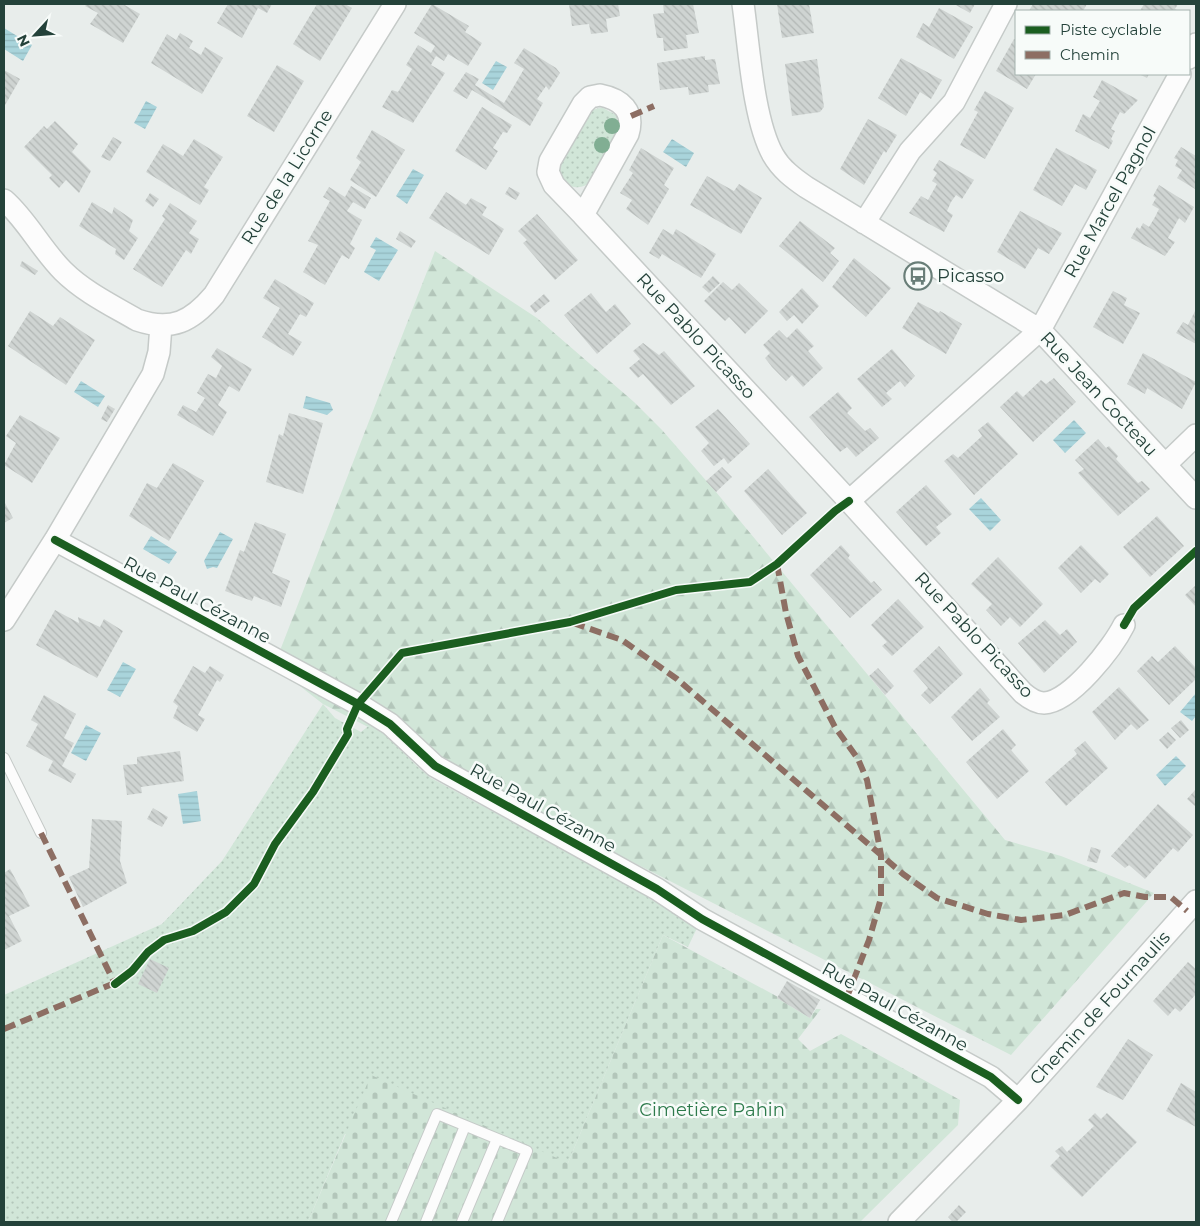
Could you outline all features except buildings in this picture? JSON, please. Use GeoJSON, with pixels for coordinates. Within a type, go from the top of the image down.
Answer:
{"type":"FeatureCollection","features":[{"type":"Feature","properties":{"kind":"street","name":"Rue de la Licorne"},"geometry":{"type":"LineString","coordinates":[[4,200],[19,214],[53,260],[76,282],[137,320],[161,325],[186,320],[195,315],[214,295],[395,4]]}},
{"type":"Feature","properties":{"kind":"street","name":"Rue Jean Cocteau"},"geometry":{"type":"LineString","coordinates":[[743,4],[761,126],[774,155],[791,177],[1040,330],[1196,498]]}},
{"type":"Feature","properties":{"kind":"street"},"geometry":{"type":"LineString","coordinates":[[864,222],[910,151],[954,102],[1006,4]]}},
{"type":"Feature","properties":{"kind":"street"},"geometry":{"type":"LineString","coordinates":[[1190,56],[1196,44]]}},
{"type":"Feature","properties":{"kind":"street","name":"Rue Marcel Pagnol"},"geometry":{"type":"LineString","coordinates":[[1040,330],[1179,75]]}},
{"type":"Feature","properties":{"kind":"street","name":"Rue Pablo Picasso"},"geometry":{"type":"LineString","coordinates":[[583,215],[628,134],[631,121],[631,116],[625,108],[600,95],[590,97],[582,104],[548,166],[551,180],[583,215],[849,501],[1030,699],[1043,703],[1065,694],[1104,658],[1124,625]]}},
{"type":"Feature","properties":{"kind":"street"},"geometry":{"type":"LineString","coordinates":[[4,620],[55,540],[153,374],[159,352],[161,325]]}},
{"type":"Feature","properties":{"kind":"street"},"geometry":{"type":"LineString","coordinates":[[849,501],[1040,330]]}},
{"type":"Feature","properties":{"kind":"street"},"geometry":{"type":"LineString","coordinates":[[1165,465],[1196,435]]}},
{"type":"Feature","properties":{"kind":"street","name":"Rue Paul Cézanne"},"geometry":{"type":"LineString","coordinates":[[55,540],[358,704],[390,724],[435,766],[657,888],[702,919],[991,1077],[1018,1100]]}},
{"type":"Feature","properties":{"kind":"street","name":"Chemin de Fournaulis"},"geometry":{"type":"LineString","coordinates":[[899,1222],[1018,1100],[1196,901]]}},
{"type":"Feature","properties":{"kind":"lane"},"geometry":{"type":"LineString","coordinates":[[4,758],[40,833]]}},
{"type":"Feature","properties":{"kind":"lane"},"geometry":{"type":"LineString","coordinates":[[391,1222],[436,1114],[527,1151],[497,1222]]}},
{"type":"Feature","properties":{"kind":"lane"},"geometry":{"type":"LineString","coordinates":[[426,1222],[465,1126]]}},
{"type":"Feature","properties":{"kind":"lane"},"geometry":{"type":"LineString","coordinates":[[462,1222],[497,1139]]}},
{"type":"Feature","properties":{"kind":"green space"},"geometry":{"type":"Polygon","coordinates":[[[603,108],[616,115],[620,130],[603,163],[591,181],[586,185],[575,187],[565,182],[562,178],[559,167],[560,162],[576,131],[589,113],[603,108]]]}},
{"type":"Feature","properties":{"kind":"green space"},"geometry":{"type":"Polygon","coordinates":[[[435,251],[537,318],[634,402],[662,430],[716,492],[1005,840],[1061,856],[1154,893],[1011,1055],[323,704],[274,666],[435,251]]]}},
{"type":"Feature","properties":{"kind":"green space"},"geometry":{"type":"Polygon","coordinates":[[[323,704],[335,718],[361,732],[371,724],[387,736],[431,778],[635,889],[697,928],[688,947],[663,935],[568,1163],[345,1134],[308,1222],[4,1222],[4,995],[162,924],[222,861],[323,704]]]}},
{"type":"Feature","properties":{"kind":"green space","name":"Cimetière Pahin"},"geometry":{"type":"Polygon","coordinates":[[[663,935],[778,997],[810,1018],[816,1009],[821,1009],[798,1039],[810,1051],[841,1034],[960,1100],[958,1125],[860,1222],[308,1222],[371,1075],[568,1163],[663,935]]]}},
{"type":"Feature","properties":{"kind":"water"},"geometry":{"type":"Polygon","coordinates":[[[4,28],[32,45],[23,61],[4,49],[4,28]]]}},
{"type":"Feature","properties":{"kind":"water"},"geometry":{"type":"Polygon","coordinates":[[[496,61],[507,67],[493,90],[482,83],[496,61]]]}},
{"type":"Feature","properties":{"kind":"water"},"geometry":{"type":"Polygon","coordinates":[[[146,101],[157,107],[145,129],[134,123],[146,101]]]}},
{"type":"Feature","properties":{"kind":"water"},"geometry":{"type":"Polygon","coordinates":[[[672,139],[694,153],[686,167],[663,152],[672,139]]]}},
{"type":"Feature","properties":{"kind":"water"},"geometry":{"type":"Polygon","coordinates":[[[413,169],[424,175],[407,204],[396,196],[413,169]]]}},
{"type":"Feature","properties":{"kind":"water"},"geometry":{"type":"Polygon","coordinates":[[[376,237],[398,250],[379,281],[364,272],[376,250],[370,247],[376,237]]]}},
{"type":"Feature","properties":{"kind":"water"},"geometry":{"type":"Polygon","coordinates":[[[81,381],[105,396],[98,407],[74,392],[81,381]]]}},
{"type":"Feature","properties":{"kind":"water"},"geometry":{"type":"Polygon","coordinates":[[[306,396],[330,403],[333,410],[327,415],[303,408],[306,396]]]}},
{"type":"Feature","properties":{"kind":"water"},"geometry":{"type":"Polygon","coordinates":[[[1074,420],[1086,433],[1065,453],[1053,440],[1074,420]]]}},
{"type":"Feature","properties":{"kind":"water"},"geometry":{"type":"Polygon","coordinates":[[[981,498],[1001,520],[990,531],[969,509],[981,498]]]}},
{"type":"Feature","properties":{"kind":"water"},"geometry":{"type":"Polygon","coordinates":[[[220,532],[233,539],[217,568],[207,569],[204,561],[220,532]]]}},
{"type":"Feature","properties":{"kind":"water"},"geometry":{"type":"Polygon","coordinates":[[[151,536],[177,552],[169,564],[143,549],[151,536]]]}},
{"type":"Feature","properties":{"kind":"water"},"geometry":{"type":"Polygon","coordinates":[[[123,662],[136,669],[120,697],[107,690],[123,662]]]}},
{"type":"Feature","properties":{"kind":"water"},"geometry":{"type":"Polygon","coordinates":[[[1196,693],[1196,716],[1192,721],[1180,712],[1196,693]]]}},
{"type":"Feature","properties":{"kind":"water"},"geometry":{"type":"Polygon","coordinates":[[[86,725],[101,733],[86,761],[71,753],[86,725]]]}},
{"type":"Feature","properties":{"kind":"water"},"geometry":{"type":"Polygon","coordinates":[[[1176,756],[1186,766],[1165,786],[1156,775],[1176,756]]]}},
{"type":"Feature","properties":{"kind":"water"},"geometry":{"type":"Polygon","coordinates":[[[197,791],[201,821],[183,824],[178,794],[197,791]]]}},
{"type":"Feature","properties":{"kind":"marked path"},"geometry":{"type":"LineString","coordinates":[[631,116],[654,106]]}},
{"type":"Feature","properties":{"kind":"marked path"},"geometry":{"type":"LineString","coordinates":[[777,564],[786,613],[798,656],[835,727],[858,759],[867,780],[881,855],[881,898],[869,940],[847,997]]}},
{"type":"Feature","properties":{"kind":"marked path"},"geometry":{"type":"LineString","coordinates":[[573,623],[622,640],[677,679],[903,874],[937,898],[988,914],[1021,920],[1065,915],[1124,893],[1145,897],[1171,897],[1187,911]]}},
{"type":"Feature","properties":{"kind":"marked path"},"geometry":{"type":"LineString","coordinates":[[41,833],[115,984]]}},
{"type":"Feature","properties":{"kind":"marked path"},"geometry":{"type":"LineString","coordinates":[[4,1029],[117,982]]}},
{"type":"Feature","properties":{"kind":"cycle path"},"geometry":{"type":"LineString","coordinates":[[115,984],[132,971],[148,952],[164,940],[193,931],[226,912],[254,884],[275,844],[313,792],[348,734],[347,729],[358,704],[402,653],[570,622],[676,590],[750,582],[777,564],[835,511],[849,501]]}},
{"type":"Feature","properties":{"kind":"cycle path"},"geometry":{"type":"LineString","coordinates":[[55,540],[358,704],[390,724],[435,766],[657,889],[702,919],[991,1077],[1018,1100]]}},
{"type":"Feature","properties":{"kind":"cycle path"},"geometry":{"type":"LineString","coordinates":[[1124,625],[1134,608],[1196,551]]}},
{"type":"Feature","properties":{"kind":"place","name":"Picasso"},"geometry":{"type":"Point","coordinates":[918,276]}}]}
